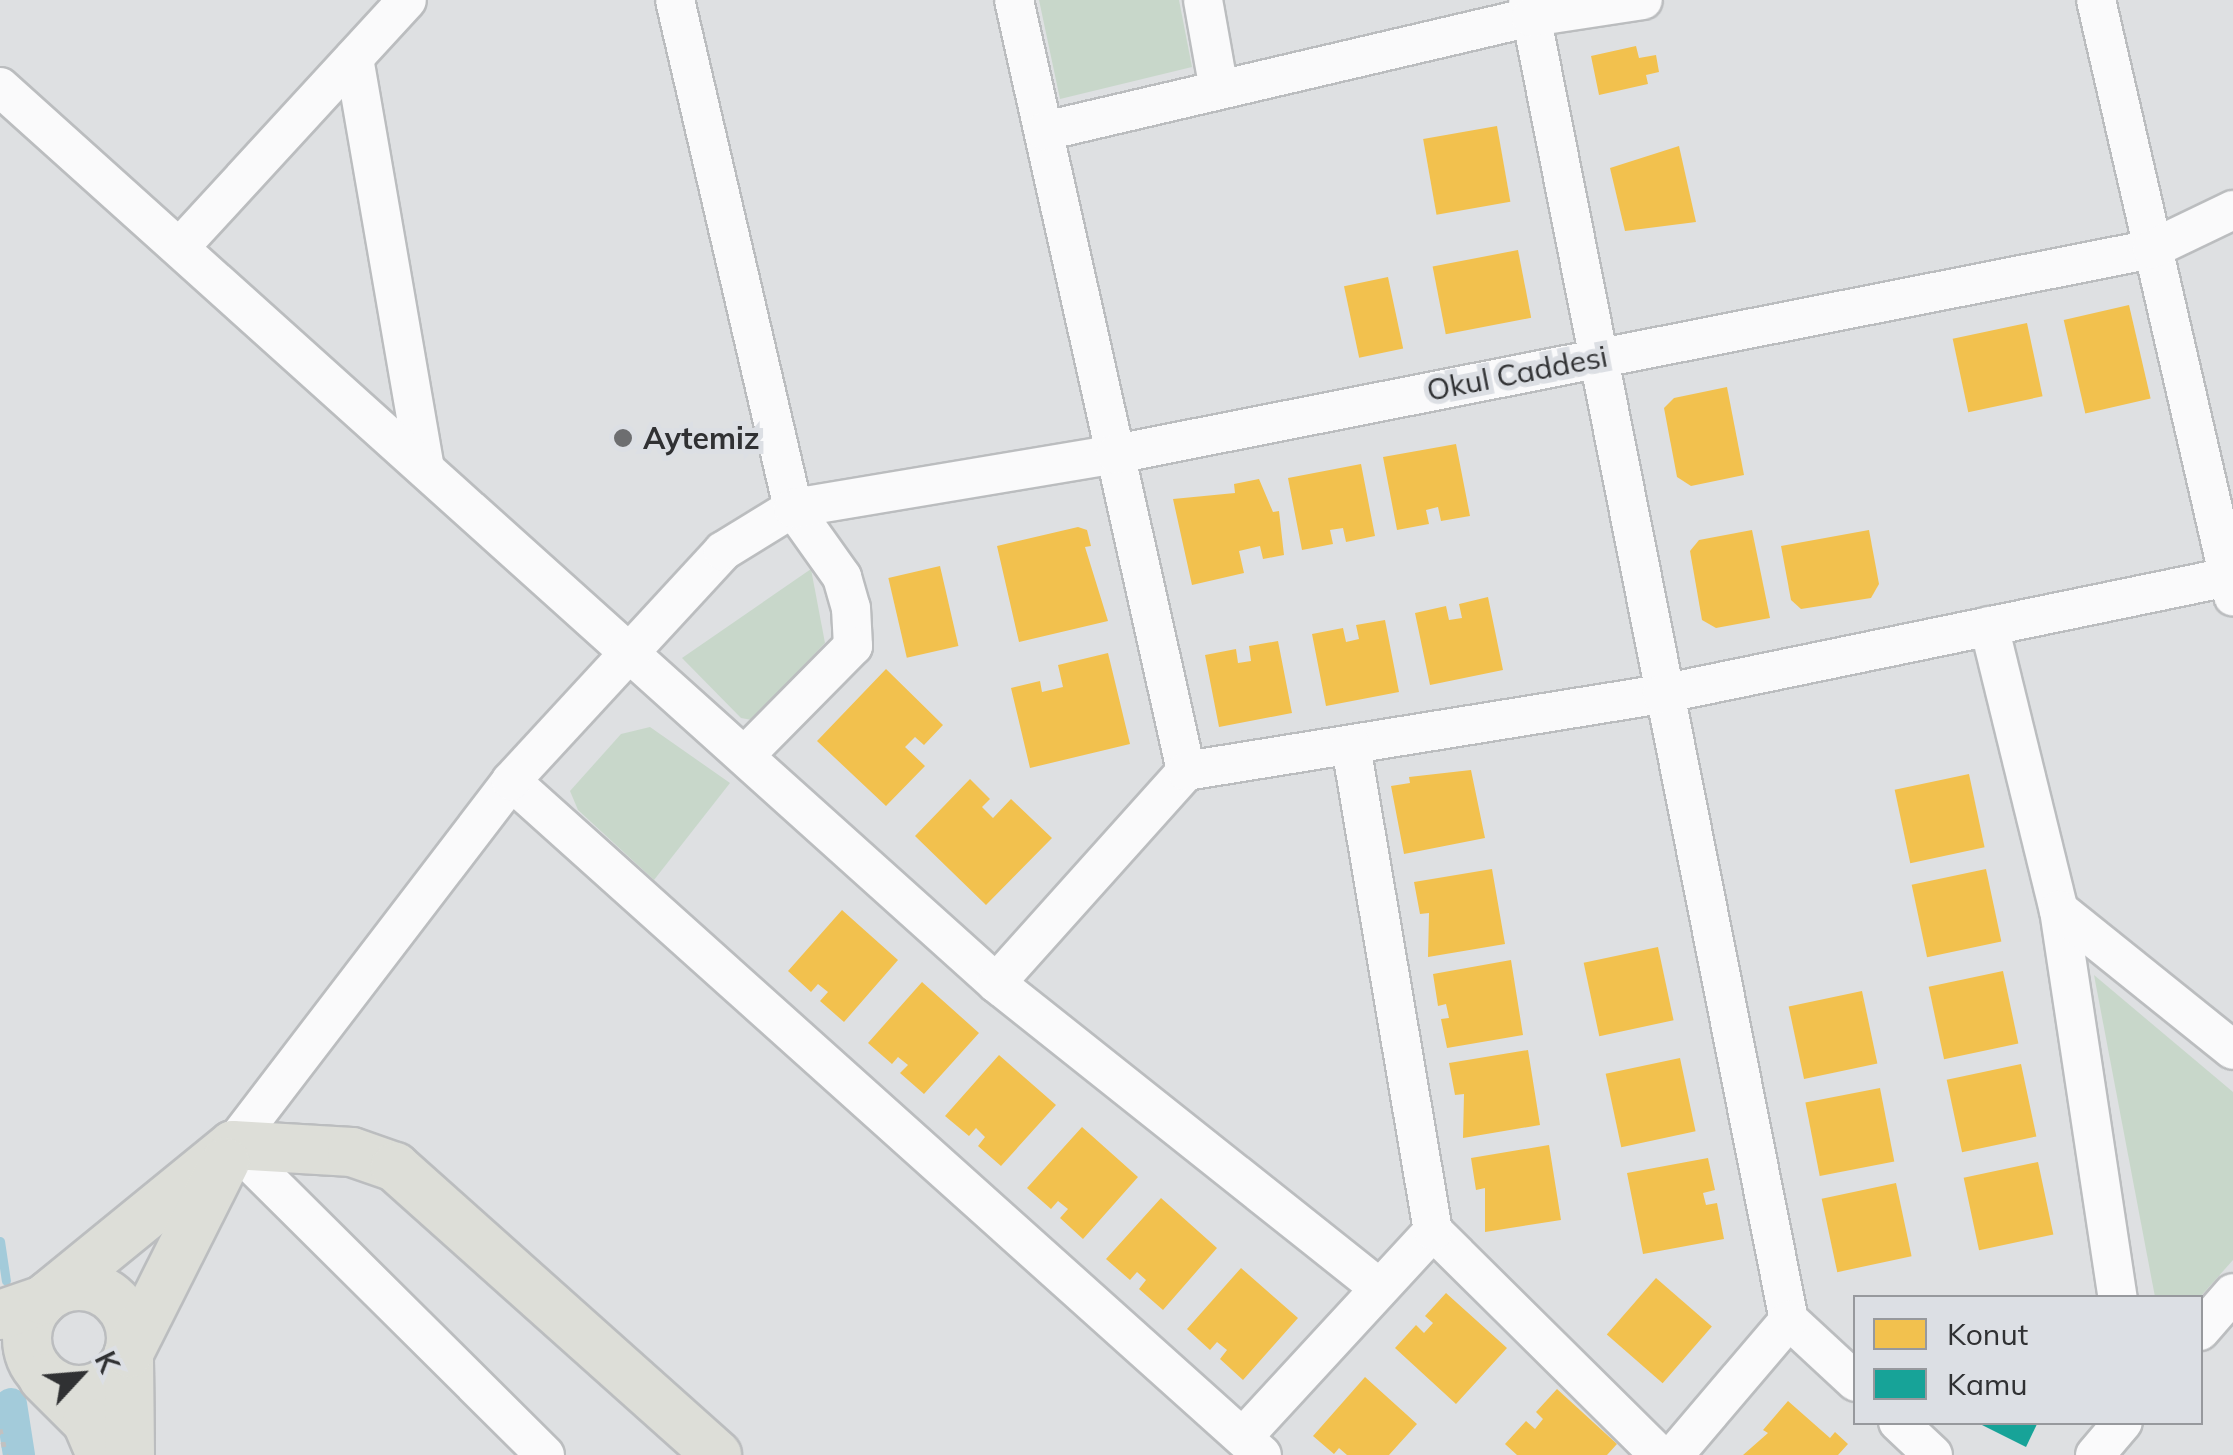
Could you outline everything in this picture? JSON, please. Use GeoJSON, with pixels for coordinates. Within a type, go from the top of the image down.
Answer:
{"type":"FeatureCollection","features":[{"type":"Feature","properties":{"kind":"main road"},"geometry":{"type":"LineString","coordinates":[[0,1356],[52,1382],[98,1387],[129,1353],[233,1145]]}},
{"type":"Feature","properties":{"kind":"main road"},"geometry":{"type":"LineString","coordinates":[[22,1308],[233,1145],[352,1152],[395,1167],[717,1455]]}},
{"type":"Feature","properties":{"kind":"main road"},"geometry":{"type":"LineString","coordinates":[[22,1308],[74,1286],[107,1293],[128,1320],[130,1455]]}},
{"type":"Feature","properties":{"kind":"main road"},"geometry":{"type":"LineString","coordinates":[[22,1308],[27,1342],[52,1382],[88,1422],[101,1455]]}},
{"type":"Feature","properties":{"kind":"street"},"geometry":{"type":"LineString","coordinates":[[180,247],[406,0]]}},
{"type":"Feature","properties":{"kind":"street"},"geometry":{"type":"LineString","coordinates":[[675,0],[793,508],[842,577],[854,646],[746,754]]}},
{"type":"Feature","properties":{"kind":"street"},"geometry":{"type":"LineString","coordinates":[[1014,0],[1186,771]]}},
{"type":"Feature","properties":{"kind":"street"},"geometry":{"type":"LineString","coordinates":[[1202,0],[1219,90]]}},
{"type":"Feature","properties":{"kind":"street"},"geometry":{"type":"LineString","coordinates":[[1044,131],[1219,90],[1530,8],[1643,0]]}},
{"type":"Feature","properties":{"kind":"street"},"geometry":{"type":"LineString","coordinates":[[996,983],[1186,771],[1662,694],[1989,626],[2231,583],[2096,0]]}},
{"type":"Feature","properties":{"kind":"street"},"geometry":{"type":"LineString","coordinates":[[1530,8],[1662,694],[1789,1320],[1853,1379]]}},
{"type":"Feature","properties":{"kind":"street"},"geometry":{"type":"LineString","coordinates":[[354,58],[424,464]]}},
{"type":"Feature","properties":{"kind":"street"},"geometry":{"type":"LineString","coordinates":[[0,87],[630,647],[996,983],[1379,1288]]}},
{"type":"Feature","properties":{"kind":"street","name":"Okul Caddesi"},"geometry":{"type":"LineString","coordinates":[[793,508],[1116,454],[2152,249],[2233,210]]}},
{"type":"Feature","properties":{"kind":"street"},"geometry":{"type":"LineString","coordinates":[[544,1455],[233,1145],[511,780],[630,647],[723,552],[793,508]]}},
{"type":"Feature","properties":{"kind":"street"},"geometry":{"type":"LineString","coordinates":[[1989,626],[2059,910],[2118,1295]]}},
{"type":"Feature","properties":{"kind":"street"},"geometry":{"type":"LineString","coordinates":[[1351,744],[1433,1231],[1659,1455]]}},
{"type":"Feature","properties":{"kind":"street"},"geometry":{"type":"LineString","coordinates":[[511,780],[1253,1446],[1379,1288],[1433,1231]]}},
{"type":"Feature","properties":{"kind":"street"},"geometry":{"type":"LineString","coordinates":[[2059,910],[2233,1050]]}},
{"type":"Feature","properties":{"kind":"street"},"geometry":{"type":"LineString","coordinates":[[2203,1328],[2233,1293]]}},
{"type":"Feature","properties":{"kind":"street"},"geometry":{"type":"LineString","coordinates":[[1674,1455],[1789,1320]]}},
{"type":"Feature","properties":{"kind":"street"},"geometry":{"type":"LineString","coordinates":[[1901,1425],[1932,1455]]}},
{"type":"Feature","properties":{"kind":"street"},"geometry":{"type":"LineString","coordinates":[[2095,1455],[2120,1425]]}},
{"type":"Feature","properties":{"kind":"path"},"geometry":{"type":"LineString","coordinates":[[0,1429],[6,1455]]}},
{"type":"Feature","properties":{"kind":"green space"},"geometry":{"type":"Polygon","coordinates":[[[1039,0],[1179,0],[1192,67],[1060,99],[1039,0]]]}},
{"type":"Feature","properties":{"kind":"green space"},"geometry":{"type":"Polygon","coordinates":[[[811,569],[825,643],[752,720],[741,718],[682,658],[811,569]]]}},
{"type":"Feature","properties":{"kind":"green space"},"geometry":{"type":"Polygon","coordinates":[[[650,727],[730,783],[654,880],[578,810],[570,791],[621,734],[650,727]]]}},
{"type":"Feature","properties":{"kind":"green space"},"geometry":{"type":"Polygon","coordinates":[[[2094,975],[2233,1092],[2233,1260],[2202,1295],[2155,1295],[2094,975]]]}},
{"type":"Feature","properties":{"kind":"building: Konut"},"geometry":{"type":"Polygon","coordinates":[[[1636,46],[1639,58],[1656,55],[1659,72],[1646,75],[1648,84],[1599,95],[1591,56],[1636,46]]]}},
{"type":"Feature","properties":{"kind":"building: Konut"},"geometry":{"type":"Polygon","coordinates":[[[1497,126],[1510,202],[1437,215],[1423,139],[1497,126]]]}},
{"type":"Feature","properties":{"kind":"building: Konut"},"geometry":{"type":"Polygon","coordinates":[[[1679,146],[1696,222],[1625,231],[1610,168],[1679,146]]]}},
{"type":"Feature","properties":{"kind":"building: Konut"},"geometry":{"type":"Polygon","coordinates":[[[1518,250],[1531,318],[1446,334],[1433,267],[1518,250]]]}},
{"type":"Feature","properties":{"kind":"building: Konut"},"geometry":{"type":"Polygon","coordinates":[[[1388,277],[1403,348],[1359,358],[1344,286],[1388,277]]]}},
{"type":"Feature","properties":{"kind":"building: Konut"},"geometry":{"type":"Polygon","coordinates":[[[2129,305],[2151,399],[2085,414],[2064,320],[2129,305]]]}},
{"type":"Feature","properties":{"kind":"building: Konut"},"geometry":{"type":"Polygon","coordinates":[[[2027,323],[2043,396],[1968,412],[1953,339],[2027,323]]]}},
{"type":"Feature","properties":{"kind":"building: Konut"},"geometry":{"type":"Polygon","coordinates":[[[1727,387],[1744,475],[1691,486],[1677,477],[1664,408],[1674,398],[1727,387]]]}},
{"type":"Feature","properties":{"kind":"building: Konut"},"geometry":{"type":"Polygon","coordinates":[[[1456,444],[1470,516],[1441,521],[1438,507],[1426,510],[1429,524],[1397,530],[1383,457],[1456,444]]]}},
{"type":"Feature","properties":{"kind":"building: Konut"},"geometry":{"type":"Polygon","coordinates":[[[1361,464],[1375,536],[1346,542],[1343,528],[1330,530],[1333,544],[1302,550],[1288,478],[1361,464]]]}},
{"type":"Feature","properties":{"kind":"building: Konut"},"geometry":{"type":"Polygon","coordinates":[[[1259,479],[1273,512],[1279,511],[1284,555],[1263,559],[1260,546],[1239,551],[1244,573],[1192,585],[1173,499],[1235,493],[1234,484],[1259,479]]]}},
{"type":"Feature","properties":{"kind":"building: Konut"},"geometry":{"type":"Polygon","coordinates":[[[1078,527],[1087,530],[1091,546],[1085,547],[1108,621],[1019,642],[997,546],[1078,527]]]}},
{"type":"Feature","properties":{"kind":"building: Konut"},"geometry":{"type":"Polygon","coordinates":[[[1752,530],[1770,618],[1716,628],[1702,620],[1690,551],[1699,540],[1752,530]]]}},
{"type":"Feature","properties":{"kind":"building: Konut"},"geometry":{"type":"Polygon","coordinates":[[[1869,530],[1879,584],[1871,598],[1801,609],[1791,600],[1781,546],[1869,530]]]}},
{"type":"Feature","properties":{"kind":"building: Konut"},"geometry":{"type":"Polygon","coordinates":[[[940,566],[958,646],[907,658],[888,578],[940,566]]]}},
{"type":"Feature","properties":{"kind":"building: Konut"},"geometry":{"type":"Polygon","coordinates":[[[1488,597],[1503,670],[1430,685],[1415,613],[1446,606],[1449,620],[1462,618],[1459,604],[1488,597]]]}},
{"type":"Feature","properties":{"kind":"building: Konut"},"geometry":{"type":"Polygon","coordinates":[[[1385,620],[1399,692],[1326,706],[1312,634],[1343,628],[1346,642],[1359,639],[1356,625],[1385,620]]]}},
{"type":"Feature","properties":{"kind":"building: Konut"},"geometry":{"type":"Polygon","coordinates":[[[1278,641],[1292,713],[1219,727],[1205,655],[1236,649],[1238,663],[1251,661],[1249,646],[1278,641]]]}},
{"type":"Feature","properties":{"kind":"building: Konut"},"geometry":{"type":"Polygon","coordinates":[[[1108,653],[1130,744],[1030,768],[1011,688],[1040,681],[1042,692],[1063,687],[1058,665],[1108,653]]]}},
{"type":"Feature","properties":{"kind":"building: Konut"},"geometry":{"type":"Polygon","coordinates":[[[886,669],[943,725],[924,745],[915,737],[905,747],[925,766],[886,806],[817,741],[886,669]]]}},
{"type":"Feature","properties":{"kind":"building: Konut"},"geometry":{"type":"Polygon","coordinates":[[[1471,770],[1485,838],[1404,854],[1391,786],[1410,783],[1409,777],[1471,770]]]}},
{"type":"Feature","properties":{"kind":"building: Konut"},"geometry":{"type":"Polygon","coordinates":[[[1969,774],[1985,847],[1910,863],[1895,790],[1969,774]]]}},
{"type":"Feature","properties":{"kind":"building: Konut"},"geometry":{"type":"Polygon","coordinates":[[[970,779],[990,799],[982,807],[993,818],[1011,799],[1052,838],[986,905],[915,836],[970,779]]]}},
{"type":"Feature","properties":{"kind":"building: Konut"},"geometry":{"type":"Polygon","coordinates":[[[1492,869],[1505,944],[1428,957],[1429,913],[1420,914],[1414,882],[1492,869]]]}},
{"type":"Feature","properties":{"kind":"building: Konut"},"geometry":{"type":"Polygon","coordinates":[[[1986,869],[2001,941],[1927,957],[1912,885],[1986,869]]]}},
{"type":"Feature","properties":{"kind":"building: Konut"},"geometry":{"type":"Polygon","coordinates":[[[842,910],[898,960],[844,1022],[820,1001],[828,992],[818,984],[811,992],[788,971],[842,910]]]}},
{"type":"Feature","properties":{"kind":"building: Konut"},"geometry":{"type":"Polygon","coordinates":[[[1658,947],[1674,1020],[1599,1036],[1584,963],[1658,947]]]}},
{"type":"Feature","properties":{"kind":"building: Konut"},"geometry":{"type":"Polygon","coordinates":[[[1511,960],[1523,1035],[1447,1048],[1441,1019],[1449,1018],[1446,1004],[1438,1006],[1433,974],[1511,960]]]}},
{"type":"Feature","properties":{"kind":"building: Konut"},"geometry":{"type":"Polygon","coordinates":[[[2003,971],[2018,1043],[1944,1059],[1929,987],[2003,971]]]}},
{"type":"Feature","properties":{"kind":"building: Konut"},"geometry":{"type":"Polygon","coordinates":[[[922,982],[979,1033],[924,1094],[900,1073],[908,1065],[898,1057],[892,1064],[868,1043],[922,982]]]}},
{"type":"Feature","properties":{"kind":"building: Konut"},"geometry":{"type":"Polygon","coordinates":[[[1862,991],[1877,1063],[1804,1079],[1789,1007],[1862,991]]]}},
{"type":"Feature","properties":{"kind":"building: Konut"},"geometry":{"type":"Polygon","coordinates":[[[1528,1050],[1540,1125],[1463,1138],[1464,1094],[1455,1095],[1449,1063],[1528,1050]]]}},
{"type":"Feature","properties":{"kind":"building: Konut"},"geometry":{"type":"Polygon","coordinates":[[[999,1055],[1056,1105],[1001,1166],[978,1146],[985,1137],[976,1128],[969,1136],[945,1116],[999,1055]]]}},
{"type":"Feature","properties":{"kind":"building: Konut"},"geometry":{"type":"Polygon","coordinates":[[[1680,1058],[1696,1131],[1621,1147],[1606,1074],[1680,1058]]]}},
{"type":"Feature","properties":{"kind":"building: Konut"},"geometry":{"type":"Polygon","coordinates":[[[2021,1064],[2036,1136],[1962,1152],[1947,1080],[2021,1064]]]}},
{"type":"Feature","properties":{"kind":"building: Konut"},"geometry":{"type":"Polygon","coordinates":[[[1880,1088],[1894,1162],[1820,1176],[1805,1103],[1880,1088]]]}},
{"type":"Feature","properties":{"kind":"building: Konut"},"geometry":{"type":"Polygon","coordinates":[[[1082,1127],[1138,1177],[1083,1239],[1060,1218],[1068,1209],[1058,1201],[1051,1209],[1027,1188],[1082,1127]]]}},
{"type":"Feature","properties":{"kind":"building: Konut"},"geometry":{"type":"Polygon","coordinates":[[[1549,1145],[1561,1220],[1485,1232],[1485,1188],[1476,1190],[1471,1158],[1549,1145]]]}},
{"type":"Feature","properties":{"kind":"building: Konut"},"geometry":{"type":"Polygon","coordinates":[[[1708,1158],[1715,1190],[1703,1193],[1706,1205],[1717,1203],[1724,1239],[1643,1254],[1627,1173],[1708,1158]]]}},
{"type":"Feature","properties":{"kind":"building: Konut"},"geometry":{"type":"Polygon","coordinates":[[[2038,1162],[2053,1234],[1979,1250],[1964,1178],[2038,1162]]]}},
{"type":"Feature","properties":{"kind":"building: Konut"},"geometry":{"type":"Polygon","coordinates":[[[1896,1183],[1912,1256],[1837,1272],[1822,1199],[1896,1183]]]}},
{"type":"Feature","properties":{"kind":"building: Konut"},"geometry":{"type":"Polygon","coordinates":[[[1161,1198],[1217,1248],[1163,1310],[1139,1289],[1146,1280],[1137,1272],[1130,1280],[1106,1259],[1161,1198]]]}},
{"type":"Feature","properties":{"kind":"building: Konut"},"geometry":{"type":"Polygon","coordinates":[[[1241,1268],[1298,1318],[1243,1380],[1220,1359],[1227,1350],[1217,1342],[1210,1350],[1187,1329],[1241,1268]]]}},
{"type":"Feature","properties":{"kind":"building: Konut"},"geometry":{"type":"Polygon","coordinates":[[[1656,1278],[1712,1327],[1663,1383],[1607,1335],[1656,1278]]]}},
{"type":"Feature","properties":{"kind":"building: Konut"},"geometry":{"type":"Polygon","coordinates":[[[1446,1293],[1507,1348],[1456,1404],[1395,1348],[1416,1325],[1424,1333],[1433,1323],[1425,1316],[1446,1293]]]}},
{"type":"Feature","properties":{"kind":"building: Konut"},"geometry":{"type":"Polygon","coordinates":[[[1365,1377],[1417,1424],[1389,1455],[1347,1455],[1339,1448],[1334,1454],[1313,1436],[1365,1377]]]}},
{"type":"Feature","properties":{"kind":"building: Konut"},"geometry":{"type":"Polygon","coordinates":[[[1557,1389],[1617,1444],[1607,1455],[1517,1455],[1505,1444],[1526,1421],[1535,1429],[1543,1419],[1536,1412],[1557,1389]]]}},
{"type":"Feature","properties":{"kind":"building: Konut"},"geometry":{"type":"Polygon","coordinates":[[[1788,1401],[1830,1438],[1835,1432],[1848,1444],[1838,1455],[1743,1455],[1768,1433],[1763,1430],[1788,1401]]]}},
{"type":"Feature","properties":{"kind":"building: Kamu"},"geometry":{"type":"Polygon","coordinates":[[[1982,1425],[2037,1425],[2026,1447],[1982,1425]]]}},
{"type":"Feature","properties":{"kind":"waterway"},"geometry":{"type":"LineString","coordinates":[[0,1241],[6,1281]]}},
{"type":"Feature","properties":{"kind":"waterway"},"geometry":{"type":"LineString","coordinates":[[11,1404],[19,1455]]}},
{"type":"Feature","properties":{"kind":"place","name":"Aytemiz"},"geometry":{"type":"Point","coordinates":[623,438]}}]}
